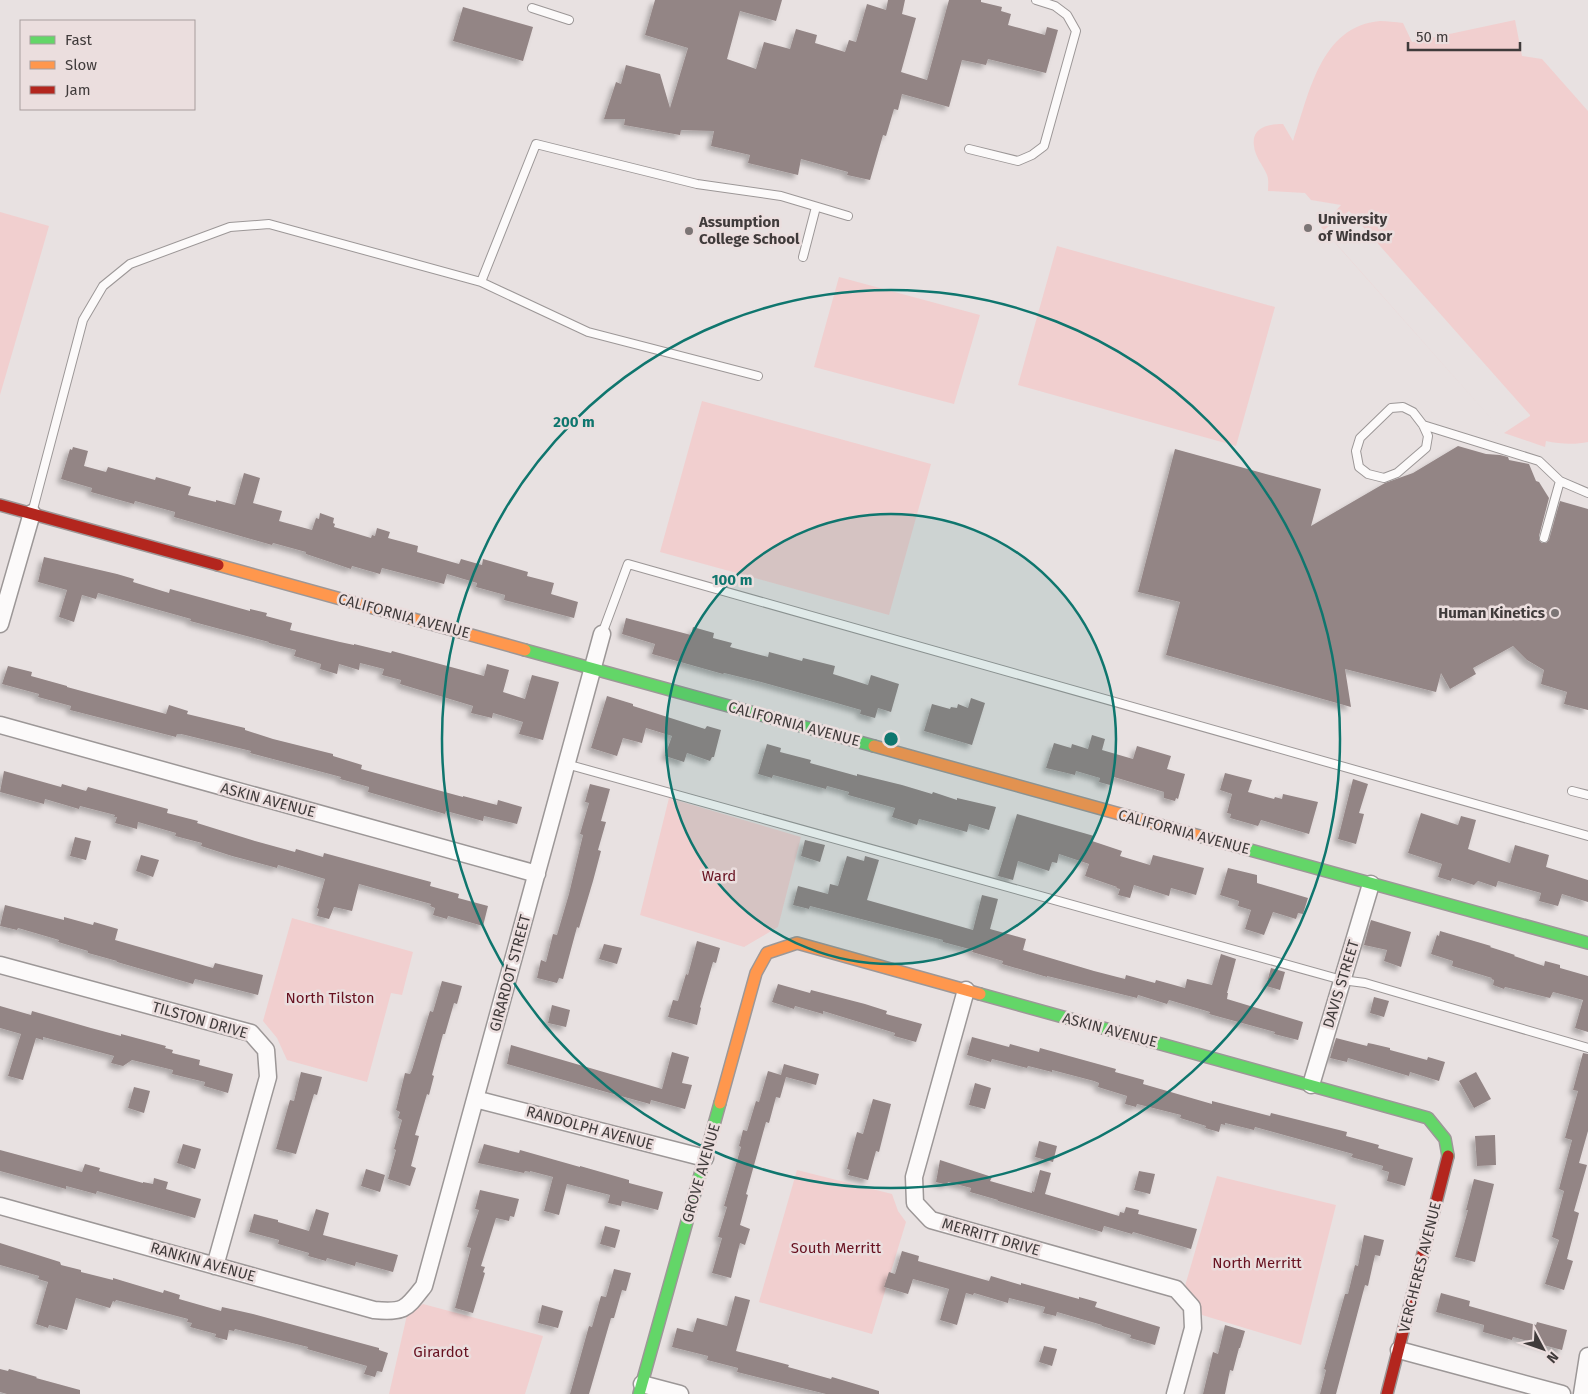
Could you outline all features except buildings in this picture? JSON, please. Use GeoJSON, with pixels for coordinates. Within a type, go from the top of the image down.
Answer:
{"type":"FeatureCollection","features":[{"type":"Feature","properties":{"kind":"street","name":"CALIFORNIA AVENUE"},"geometry":{"type":"LineString","coordinates":[[0,505],[1588,943]]}},
{"type":"Feature","properties":{"kind":"street"},"geometry":{"type":"LineString","coordinates":[[1,615],[32,513]]}},
{"type":"Feature","properties":{"kind":"street","name":"GIRARDOT STREET"},"geometry":{"type":"LineString","coordinates":[[407,1307],[424,1286],[602,634]]}},
{"type":"Feature","properties":{"kind":"street","name":"ASKIN AVENUE"},"geometry":{"type":"LineString","coordinates":[[0,726],[537,874]]}},
{"type":"Feature","properties":{"kind":"street","name":"DAVIS STREET"},"geometry":{"type":"LineString","coordinates":[[1311,1085],[1371,884]]}},
{"type":"Feature","properties":{"kind":"street","name":"ASKIN AVENUE"},"geometry":{"type":"LineString","coordinates":[[767,953],[797,943],[1428,1118],[1445,1139]]}},
{"type":"Feature","properties":{"kind":"street","name":"GROVE AVENUE"},"geometry":{"type":"LineString","coordinates":[[641,1389],[756,973],[767,953]]}},
{"type":"Feature","properties":{"kind":"street","name":"TILSTON DRIVE"},"geometry":{"type":"LineString","coordinates":[[0,965],[251,1033],[266,1050],[268,1077],[215,1266]]}},
{"type":"Feature","properties":{"kind":"street","name":"MERRITT DRIVE"},"geometry":{"type":"LineString","coordinates":[[966,990],[914,1177],[915,1203],[931,1220],[1176,1289],[1192,1307],[1194,1328],[1175,1394]]}},
{"type":"Feature","properties":{"kind":"street","name":"RANDOLPH AVENUE"},"geometry":{"type":"LineString","coordinates":[[476,1098],[705,1158]]}},
{"type":"Feature","properties":{"kind":"street","name":"VERCHERES AVENUE"},"geometry":{"type":"LineString","coordinates":[[1387,1394],[1448,1159],[1445,1139]]}},
{"type":"Feature","properties":{"kind":"street","name":"RANKIN AVENUE"},"geometry":{"type":"LineString","coordinates":[[0,1206],[374,1310],[389,1311],[407,1307]]}},
{"type":"Feature","properties":{"kind":"street"},"geometry":{"type":"LineString","coordinates":[[1399,1350],[1562,1394]]}},
{"type":"Feature","properties":{"kind":"street"},"geometry":{"type":"LineString","coordinates":[[1582,1394],[1588,1356]]}},
{"type":"Feature","properties":{"kind":"street"},"geometry":{"type":"LineString","coordinates":[[641,1389],[680,1394]]}},
{"type":"Feature","properties":{"kind":"lane"},"geometry":{"type":"LineString","coordinates":[[969,149],[1018,160],[1032,156],[1044,146],[1076,31],[1067,15],[1055,6],[1036,0]]}},
{"type":"Feature","properties":{"kind":"lane"},"geometry":{"type":"LineString","coordinates":[[532,8],[569,20]]}},
{"type":"Feature","properties":{"kind":"lane"},"geometry":{"type":"LineString","coordinates":[[481,282],[536,144],[697,184],[781,196],[848,216]]}},
{"type":"Feature","properties":{"kind":"lane"},"geometry":{"type":"LineString","coordinates":[[803,257],[816,206]]}},
{"type":"Feature","properties":{"kind":"lane"},"geometry":{"type":"LineString","coordinates":[[32,513],[83,320],[103,286],[130,264],[230,227],[269,224],[481,282],[588,332],[758,376]]}},
{"type":"Feature","properties":{"kind":"lane"},"geometry":{"type":"LineString","coordinates":[[1423,425],[1428,436],[1426,448],[1397,474],[1384,478],[1368,474],[1359,466],[1356,451],[1360,438],[1390,408],[1402,407],[1413,412],[1423,425],[1539,461],[1560,481],[1588,493]]}},
{"type":"Feature","properties":{"kind":"lane"},"geometry":{"type":"LineString","coordinates":[[1544,538],[1560,481]]}},
{"type":"Feature","properties":{"kind":"lane"},"geometry":{"type":"LineString","coordinates":[[602,634],[628,564],[1588,836]]}},
{"type":"Feature","properties":{"kind":"lane"},"geometry":{"type":"LineString","coordinates":[[566,764],[1342,980],[1365,983],[1588,1048]]}},
{"type":"Feature","properties":{"kind":"lane"},"geometry":{"type":"LineString","coordinates":[[1572,791],[1588,795]]}},
{"type":"Feature","properties":{"kind":"green space"},"geometry":{"type":"Polygon","coordinates":[[[1515,20],[1522,56],[1542,59],[1588,111],[1588,442],[1567,444],[1546,441],[1545,447],[1504,433],[1321,227],[1341,205],[1311,200],[1305,193],[1268,191],[1267,175],[1255,150],[1255,135],[1267,126],[1283,124],[1293,141],[1320,66],[1330,49],[1343,35],[1360,26],[1380,21],[1403,23],[1412,42],[1515,20]],[[1349,211],[1324,230],[1504,433],[1530,416],[1349,211]]]}},
{"type":"Feature","properties":{"kind":"green space"},"geometry":{"type":"Polygon","coordinates":[[[0,212],[49,226],[0,395],[0,212]]]}},
{"type":"Feature","properties":{"kind":"green space"},"geometry":{"type":"Polygon","coordinates":[[[1057,246],[1275,307],[1236,446],[1018,385],[1057,246]]]}},
{"type":"Feature","properties":{"kind":"green space"},"geometry":{"type":"Polygon","coordinates":[[[839,277],[980,315],[954,404],[814,367],[839,277]]]}},
{"type":"Feature","properties":{"kind":"green space"},"geometry":{"type":"Polygon","coordinates":[[[702,401],[931,464],[889,615],[660,552],[702,401]]]}},
{"type":"Feature","properties":{"kind":"green space","name":"Ward"},"geometry":{"type":"Polygon","coordinates":[[[669,798],[801,837],[778,927],[744,947],[640,915],[669,798]]]}},
{"type":"Feature","properties":{"kind":"green space","name":"North Tilston"},"geometry":{"type":"Polygon","coordinates":[[[292,918],[413,952],[402,995],[391,993],[367,1082],[287,1060],[277,1038],[263,1021],[292,918]]]}},
{"type":"Feature","properties":{"kind":"green space","name":"South Merritt"},"geometry":{"type":"Polygon","coordinates":[[[797,1170],[892,1194],[898,1211],[906,1222],[872,1334],[759,1302],[797,1170]]]}},
{"type":"Feature","properties":{"kind":"green space","name":"North Merritt"},"geometry":{"type":"Polygon","coordinates":[[[1217,1176],[1336,1205],[1301,1345],[1202,1315],[1194,1297],[1185,1286],[1217,1176]]]}},
{"type":"Feature","properties":{"kind":"green space","name":"Girardot"},"geometry":{"type":"Polygon","coordinates":[[[423,1304],[543,1336],[525,1394],[389,1394],[407,1315],[423,1304]]]}},
{"type":"Feature","properties":{"kind":"traffic: fast"},"geometry":{"type":"LineString","coordinates":[[525,650],[874,746]]}},
{"type":"Feature","properties":{"kind":"traffic: fast"},"geometry":{"type":"LineString","coordinates":[[1203,837],[1588,943]]}},
{"type":"Feature","properties":{"kind":"traffic: fast"},"geometry":{"type":"LineString","coordinates":[[980,994],[1428,1118],[1445,1139],[1448,1156]]}},
{"type":"Feature","properties":{"kind":"traffic: fast"},"geometry":{"type":"LineString","coordinates":[[639,1394],[720,1103]]}},
{"type":"Feature","properties":{"kind":"traffic: slow"},"geometry":{"type":"LineString","coordinates":[[218,565],[525,650]]}},
{"type":"Feature","properties":{"kind":"traffic: slow"},"geometry":{"type":"LineString","coordinates":[[874,746],[1203,837]]}},
{"type":"Feature","properties":{"kind":"traffic: slow"},"geometry":{"type":"LineString","coordinates":[[720,1103],[756,973],[767,953],[797,943],[980,994]]}},
{"type":"Feature","properties":{"kind":"traffic: jam"},"geometry":{"type":"LineString","coordinates":[[0,505],[218,565]]}},
{"type":"Feature","properties":{"kind":"traffic: jam"},"geometry":{"type":"LineString","coordinates":[[1387,1394],[1448,1156]]}},
{"type":"Feature","properties":{"kind":"place","name":"University of Windsor"},"geometry":{"type":"Point","coordinates":[1308,228]}},
{"type":"Feature","properties":{"kind":"place","name":"Assumption College School"},"geometry":{"type":"Point","coordinates":[689,231]}},
{"type":"Feature","properties":{"kind":"place","name":"Human Kinetics"},"geometry":{"type":"Point","coordinates":[1555,613]}}]}
